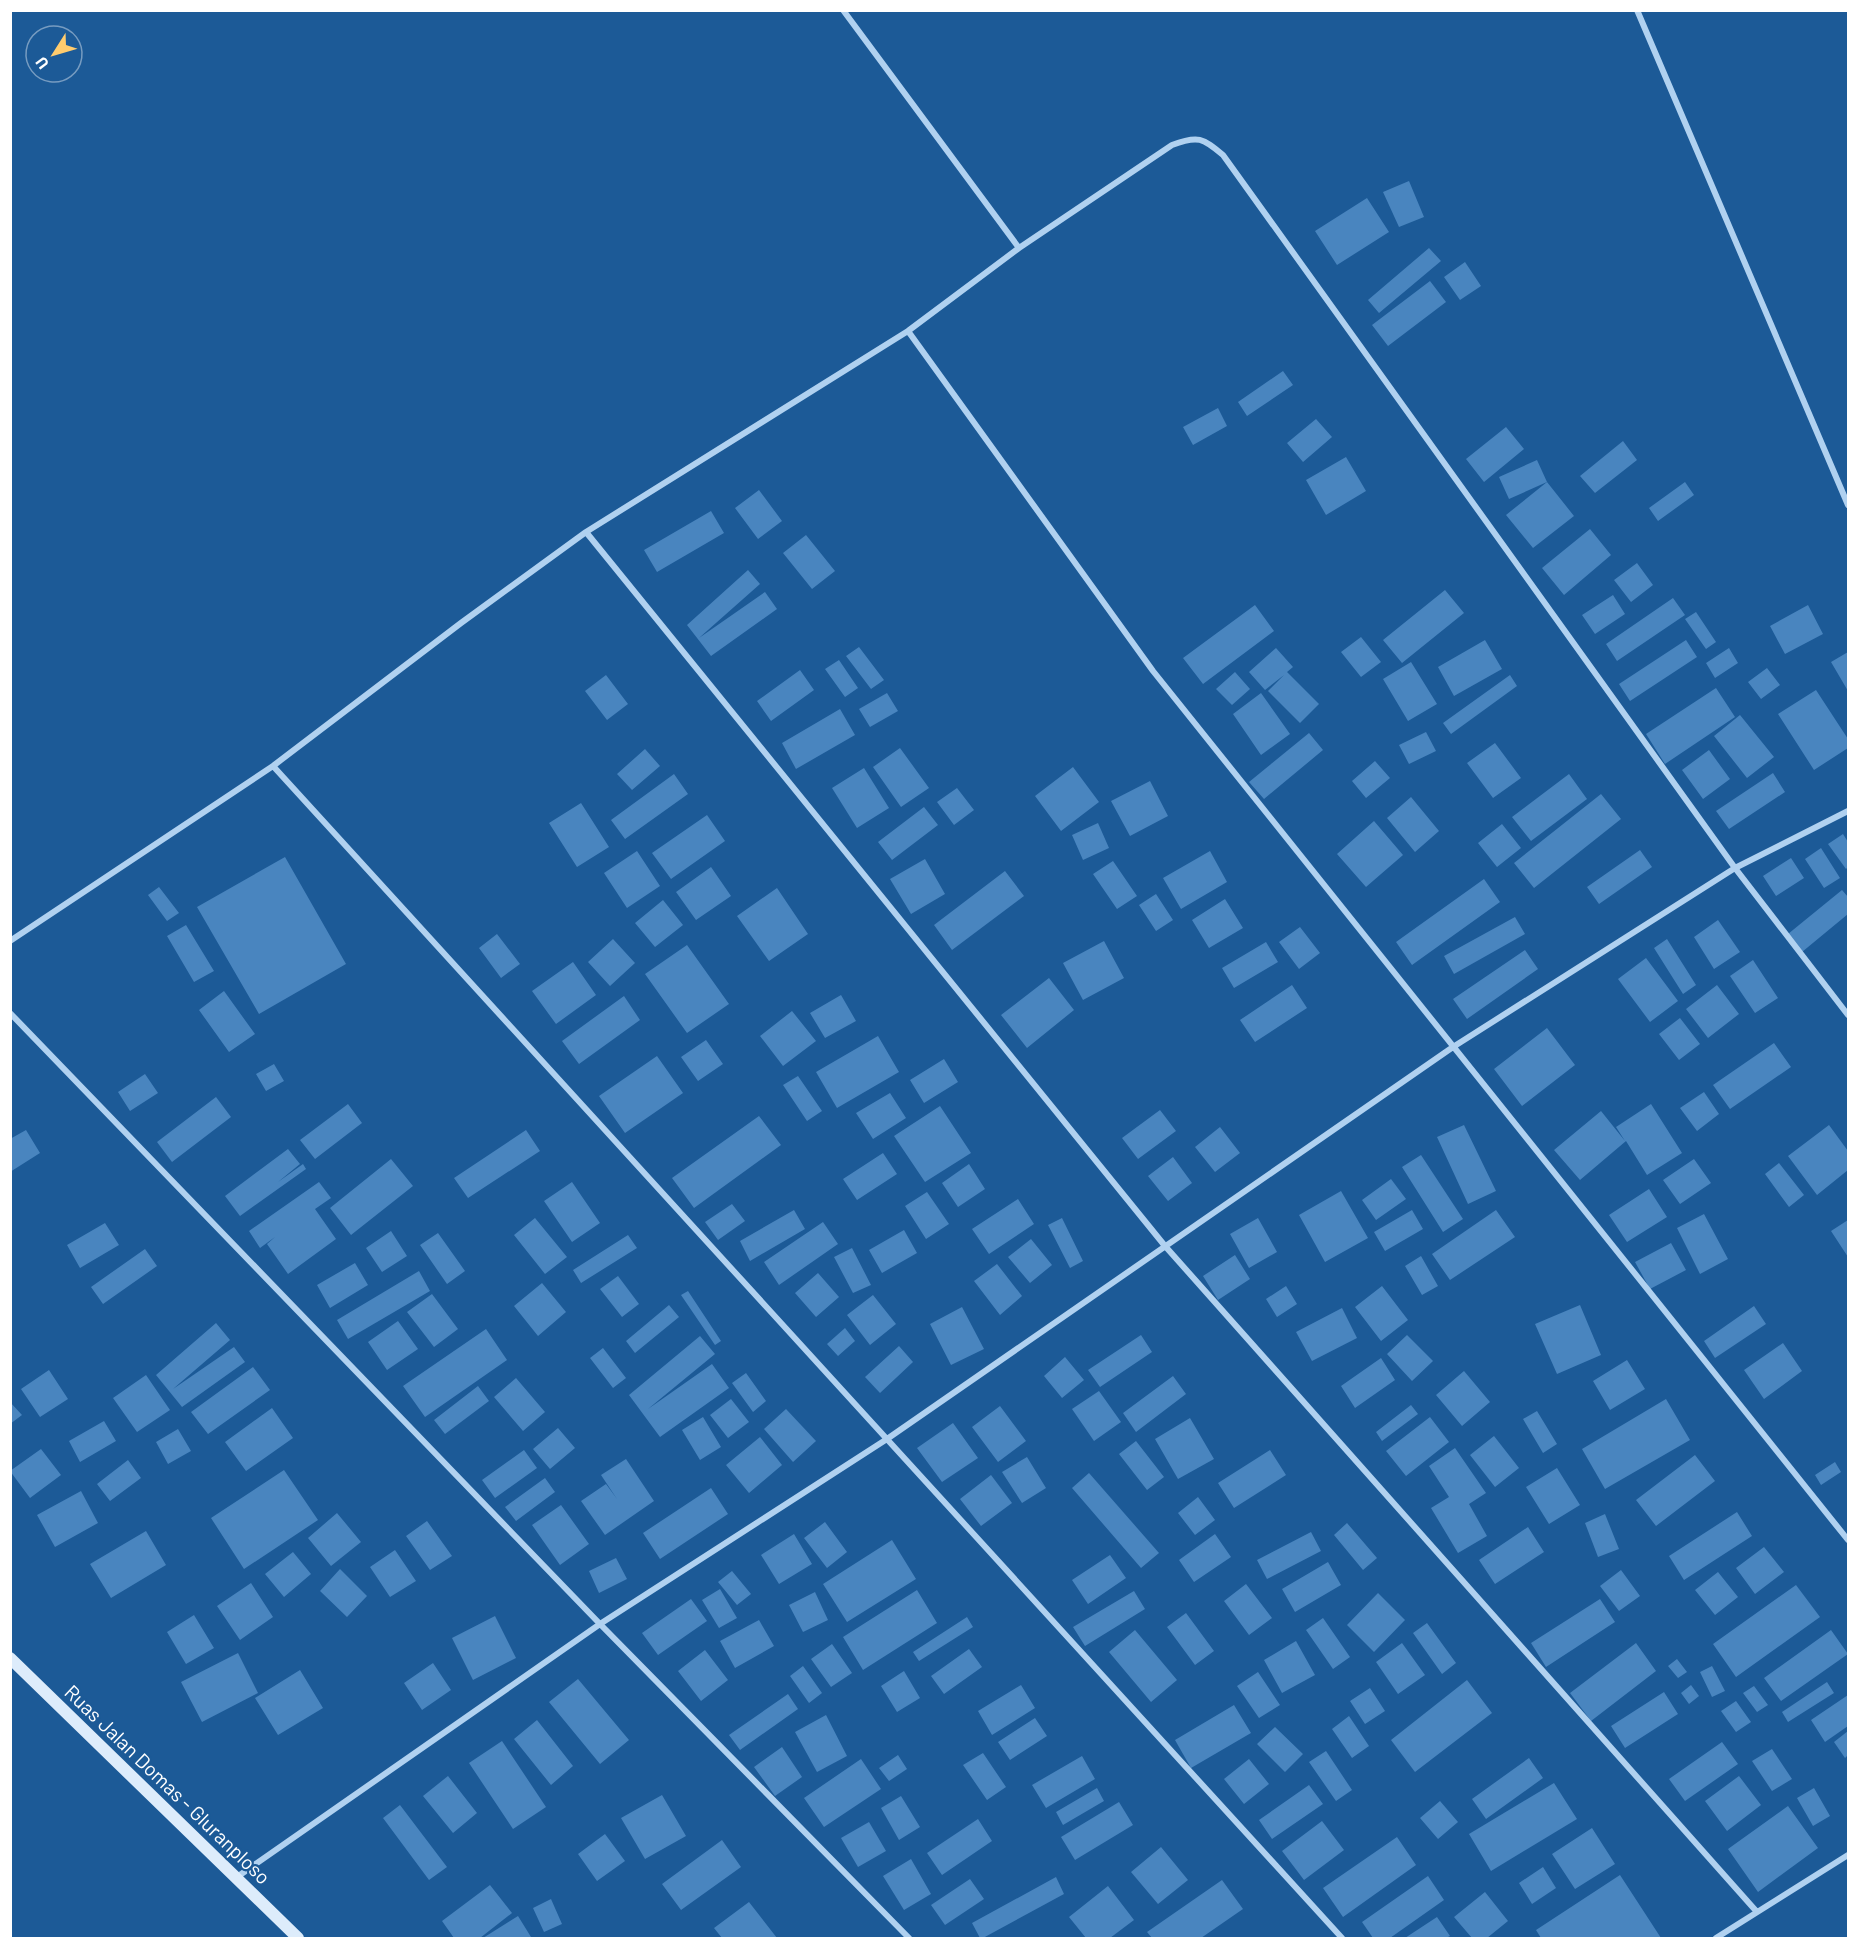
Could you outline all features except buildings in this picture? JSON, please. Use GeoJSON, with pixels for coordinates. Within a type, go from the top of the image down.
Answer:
{"type":"FeatureCollection","features":[{"type":"Feature","properties":{"kind":"main road","name":"Ruas Jalan Domas - Gluranploso"},"geometry":{"type":"LineString","coordinates":[[10,1658],[298,1938]]}},
{"type":"Feature","properties":{"kind":"street"},"geometry":{"type":"LineString","coordinates":[[843,10],[1019,248]]}},
{"type":"Feature","properties":{"kind":"street"},"geometry":{"type":"LineString","coordinates":[[1637,10],[1848,505]]}},
{"type":"Feature","properties":{"kind":"street"},"geometry":{"type":"LineString","coordinates":[[10,941],[273,766],[461,623],[586,532],[908,331],[1019,248],[1172,145],[1189,138],[1205,140],[1223,155],[1735,868],[1848,1015]]}},
{"type":"Feature","properties":{"kind":"street"},"geometry":{"type":"LineString","coordinates":[[908,331],[1153,671],[1848,1540]]}},
{"type":"Feature","properties":{"kind":"street"},"geometry":{"type":"LineString","coordinates":[[586,532],[1165,1246],[1757,1912]]}},
{"type":"Feature","properties":{"kind":"street"},"geometry":{"type":"LineString","coordinates":[[273,766],[1342,1938]]}},
{"type":"Feature","properties":{"kind":"street"},"geometry":{"type":"LineString","coordinates":[[237,1877],[600,1624],[887,1439],[1454,1047],[1735,868],[1848,811]]}},
{"type":"Feature","properties":{"kind":"street"},"geometry":{"type":"LineString","coordinates":[[10,1013],[600,1624],[909,1938]]}},
{"type":"Feature","properties":{"kind":"street"},"geometry":{"type":"LineString","coordinates":[[1716,1938],[1848,1855]]}}]}
